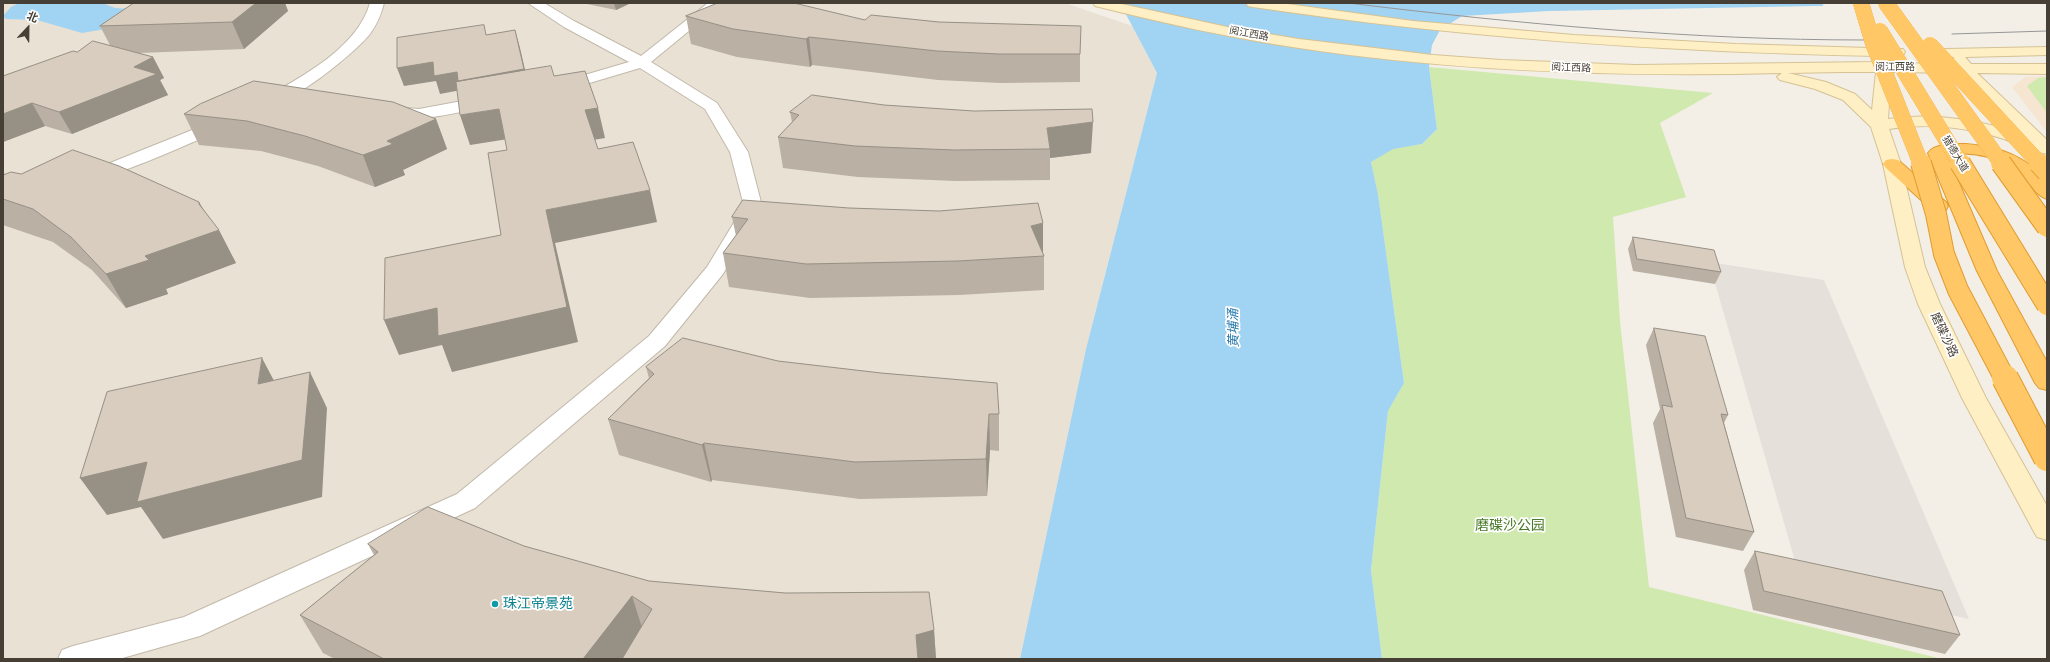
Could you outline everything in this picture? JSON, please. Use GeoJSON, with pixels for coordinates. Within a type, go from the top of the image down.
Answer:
{"type":"FeatureCollection","features":[{"type":"Feature","properties":{"kind":"highway","name":"猎德大道"},"geometry":{"type":"LineString","coordinates":[[1862,3],[2047,304]]}},
{"type":"Feature","properties":{"kind":"highway"},"geometry":{"type":"LineString","coordinates":[[1862,3],[1873,43],[1919,156],[1936,214],[1944,254],[1958,290],[2047,458]]}},
{"type":"Feature","properties":{"kind":"highway"},"geometry":{"type":"LineString","coordinates":[[1887,3],[1938,53],[2047,172]]}},
{"type":"Feature","properties":{"kind":"highway"},"geometry":{"type":"LineString","coordinates":[[1887,3],[2047,227]]}},
{"type":"Feature","properties":{"kind":"highway"},"geometry":{"type":"LineString","coordinates":[[2047,193],[2034,176],[2016,162],[1989,152],[1968,149],[1945,149],[1937,153],[1956,203],[1972,235],[1987,271],[2047,383]]}},
{"type":"Feature","properties":{"kind":"highway"},"geometry":{"type":"LineString","coordinates":[[1892,164],[1972,235]]}},
{"type":"Feature","properties":{"kind":"main road","name":"阅江西路"},"geometry":{"type":"LineString","coordinates":[[1100,3],[1201,26],[1320,46],[1434,59],[1570,68],[1674,70],[1885,60],[1954,53],[2047,51]]}},
{"type":"Feature","properties":{"kind":"main road","name":"阅江西路"},"geometry":{"type":"LineString","coordinates":[[1253,3],[1411,24],[1562,40],[1885,60],[1966,68],[2041,69]]}},
{"type":"Feature","properties":{"kind":"main road"},"geometry":{"type":"LineString","coordinates":[[1954,53],[1973,78],[2047,149]]}},
{"type":"Feature","properties":{"kind":"main road"},"geometry":{"type":"LineString","coordinates":[[1879,125],[1885,60]]}},
{"type":"Feature","properties":{"kind":"main road"},"geometry":{"type":"LineString","coordinates":[[2041,69],[1998,77],[1995,81],[1996,88],[2005,102],[2047,149]]}},
{"type":"Feature","properties":{"kind":"main road"},"geometry":{"type":"LineString","coordinates":[[1674,70],[1800,80],[1849,97],[1879,125]]}},
{"type":"Feature","properties":{"kind":"main road"},"geometry":{"type":"LineString","coordinates":[[1879,125],[1902,121],[1919,121],[1968,127],[1996,132],[2027,141],[2047,149]]}},
{"type":"Feature","properties":{"kind":"main road","name":"磨碟沙路"},"geometry":{"type":"LineString","coordinates":[[1879,125],[1892,164],[1915,267],[1929,304],[1974,398],[2047,530]]}},
{"type":"Feature","properties":{"kind":"street"},"geometry":{"type":"LineString","coordinates":[[257,106],[285,93],[328,65],[359,39],[376,11],[377,3]]}},
{"type":"Feature","properties":{"kind":"street"},"geometry":{"type":"LineString","coordinates":[[73,659],[190,627],[466,501],[657,341],[716,270],[753,206],[739,152],[711,106],[641,63],[569,24],[535,3]]}},
{"type":"Feature","properties":{"kind":"street"},"geometry":{"type":"LineString","coordinates":[[543,91],[641,63],[716,3]]}},
{"type":"Feature","properties":{"kind":"street"},"geometry":{"type":"LineString","coordinates":[[285,93],[307,98]]}},
{"type":"Feature","properties":{"kind":"street"},"geometry":{"type":"LineString","coordinates":[[381,111],[419,114],[507,97]]}},
{"type":"Feature","properties":{"kind":"street"},"geometry":{"type":"LineString","coordinates":[[75,180],[111,168],[209,129],[237,116]]}},
{"type":"Feature","properties":{"kind":"shaded area"},"geometry":{"type":"Polygon","coordinates":[[[3,3],[1065,3],[1132,26],[1157,73],[1086,349],[1020,659],[3,659],[3,3]]]}},
{"type":"Feature","properties":{"kind":"shaded area"},"geometry":{"type":"Polygon","coordinates":[[[2047,76],[2047,132],[2012,87],[2025,77],[2047,76]]]}},
{"type":"Feature","properties":{"kind":"shaded area"},"geometry":{"type":"Polygon","coordinates":[[[1709,262],[1824,280],[1969,619],[1801,582],[1709,262]]]}},
{"type":"Feature","properties":{"kind":"green space","name":"磨碟沙公园"},"geometry":{"type":"Polygon","coordinates":[[[1429,67],[1713,93],[1660,123],[1686,197],[1613,217],[1620,321],[1649,587],[1942,659],[1382,659],[1371,570],[1388,411],[1404,383],[1378,194],[1371,162],[1393,148],[1422,144],[1437,129],[1429,67]]]}},
{"type":"Feature","properties":{"kind":"green space"},"geometry":{"type":"Polygon","coordinates":[[[2047,77],[2047,113],[2027,86],[2038,78],[2047,77]]]}},
{"type":"Feature","properties":{"kind":"water"},"geometry":{"type":"Polygon","coordinates":[[[19,3],[102,3],[115,8],[150,10],[146,22],[82,33],[37,20],[6,19],[3,16],[11,7],[19,3]]]}},
{"type":"Feature","properties":{"kind":"water","name":"黄埔涌"},"geometry":{"type":"Polygon","coordinates":[[[1120,3],[1975,3],[1549,11],[1462,16],[1440,30],[1432,45],[1429,67],[1437,129],[1422,144],[1393,149],[1371,162],[1378,194],[1404,383],[1388,411],[1371,570],[1382,659],[1020,659],[1086,349],[1157,73],[1120,3]]]}},
{"type":"Feature","properties":{"kind":"pier"},"geometry":{"type":"Polygon","coordinates":[[[1822,3],[1926,3],[1928,6],[1825,9],[1822,3]]]}},
{"type":"Feature","properties":{"kind":"building"},"geometry":{"type":"Polygon","coordinates":[[[134,3],[256,3],[232,22],[100,26],[134,3]]]}},
{"type":"Feature","properties":{"kind":"building"},"geometry":{"type":"Polygon","coordinates":[[[718,3],[794,3],[865,20],[871,15],[939,22],[1081,26],[1080,54],[999,54],[937,51],[809,37],[806,39],[733,29],[686,16],[718,3]]]}},
{"type":"Feature","properties":{"kind":"building"},"geometry":{"type":"Polygon","coordinates":[[[484,25],[486,35],[515,30],[524,69],[458,81],[457,72],[434,76],[433,62],[397,68],[397,38],[484,25]]]}},
{"type":"Feature","properties":{"kind":"building"},"geometry":{"type":"Polygon","coordinates":[[[93,41],[153,57],[134,67],[157,74],[59,112],[32,103],[3,114],[3,76],[73,51],[77,52],[93,41]]]}},
{"type":"Feature","properties":{"kind":"building"},"geometry":{"type":"Polygon","coordinates":[[[551,66],[554,76],[585,71],[598,108],[585,110],[598,149],[633,142],[650,190],[546,210],[567,307],[438,336],[437,308],[384,320],[385,258],[501,235],[488,153],[507,150],[499,109],[460,115],[456,82],[551,66]]]}},
{"type":"Feature","properties":{"kind":"building"},"geometry":{"type":"Polygon","coordinates":[[[254,81],[393,102],[436,119],[387,141],[393,144],[363,155],[305,136],[247,121],[184,114],[200,104],[254,81]]]}},
{"type":"Feature","properties":{"kind":"building"},"geometry":{"type":"Polygon","coordinates":[[[812,95],[884,105],[974,111],[1092,109],[1093,122],[1047,128],[1050,149],[954,150],[855,146],[778,137],[799,115],[790,112],[812,95]]]}},
{"type":"Feature","properties":{"kind":"building"},"geometry":{"type":"Polygon","coordinates":[[[73,150],[119,166],[199,202],[219,230],[145,256],[149,260],[106,274],[71,237],[33,209],[3,199],[3,175],[11,172],[21,174],[73,150]]]}},
{"type":"Feature","properties":{"kind":"building"},"geometry":{"type":"Polygon","coordinates":[[[743,200],[849,208],[939,211],[1038,203],[1043,223],[1031,226],[1044,256],[958,261],[806,264],[723,253],[748,219],[732,217],[743,200]]]}},
{"type":"Feature","properties":{"kind":"building"},"geometry":{"type":"Polygon","coordinates":[[[1633,237],[1714,250],[1721,272],[1637,259],[1633,237]]]}},
{"type":"Feature","properties":{"kind":"building"},"geometry":{"type":"Polygon","coordinates":[[[1654,328],[1705,336],[1728,415],[1721,414],[1754,532],[1686,518],[1662,405],[1672,407],[1654,328]]]}},
{"type":"Feature","properties":{"kind":"building"},"geometry":{"type":"Polygon","coordinates":[[[683,338],[778,361],[881,373],[997,383],[999,414],[989,414],[986,459],[855,462],[704,443],[702,445],[608,419],[654,374],[646,367],[683,338]]]}},
{"type":"Feature","properties":{"kind":"building"},"geometry":{"type":"Polygon","coordinates":[[[262,358],[258,384],[310,372],[302,460],[137,502],[147,462],[80,478],[107,392],[262,358]]]}},
{"type":"Feature","properties":{"kind":"building"},"geometry":{"type":"Polygon","coordinates":[[[428,507],[524,546],[649,581],[785,593],[929,592],[934,630],[916,635],[918,659],[622,659],[652,609],[632,596],[583,659],[384,659],[300,615],[378,552],[368,544],[428,507]]]}},
{"type":"Feature","properties":{"kind":"building"},"geometry":{"type":"Polygon","coordinates":[[[1755,551],[1942,591],[1960,635],[1764,591],[1755,551]]]}},
{"type":"Feature","properties":{"kind":"tram line"},"geometry":{"type":"LineString","coordinates":[[1348,3],[1477,18],[1671,34],[1865,40]]}},
{"type":"Feature","properties":{"kind":"tram line"},"geometry":{"type":"LineString","coordinates":[[1952,34],[2047,31]]}},
{"type":"Feature","properties":{"kind":"place","name":"珠江帝景苑"},"geometry":{"type":"Point","coordinates":[495,604]}}]}
